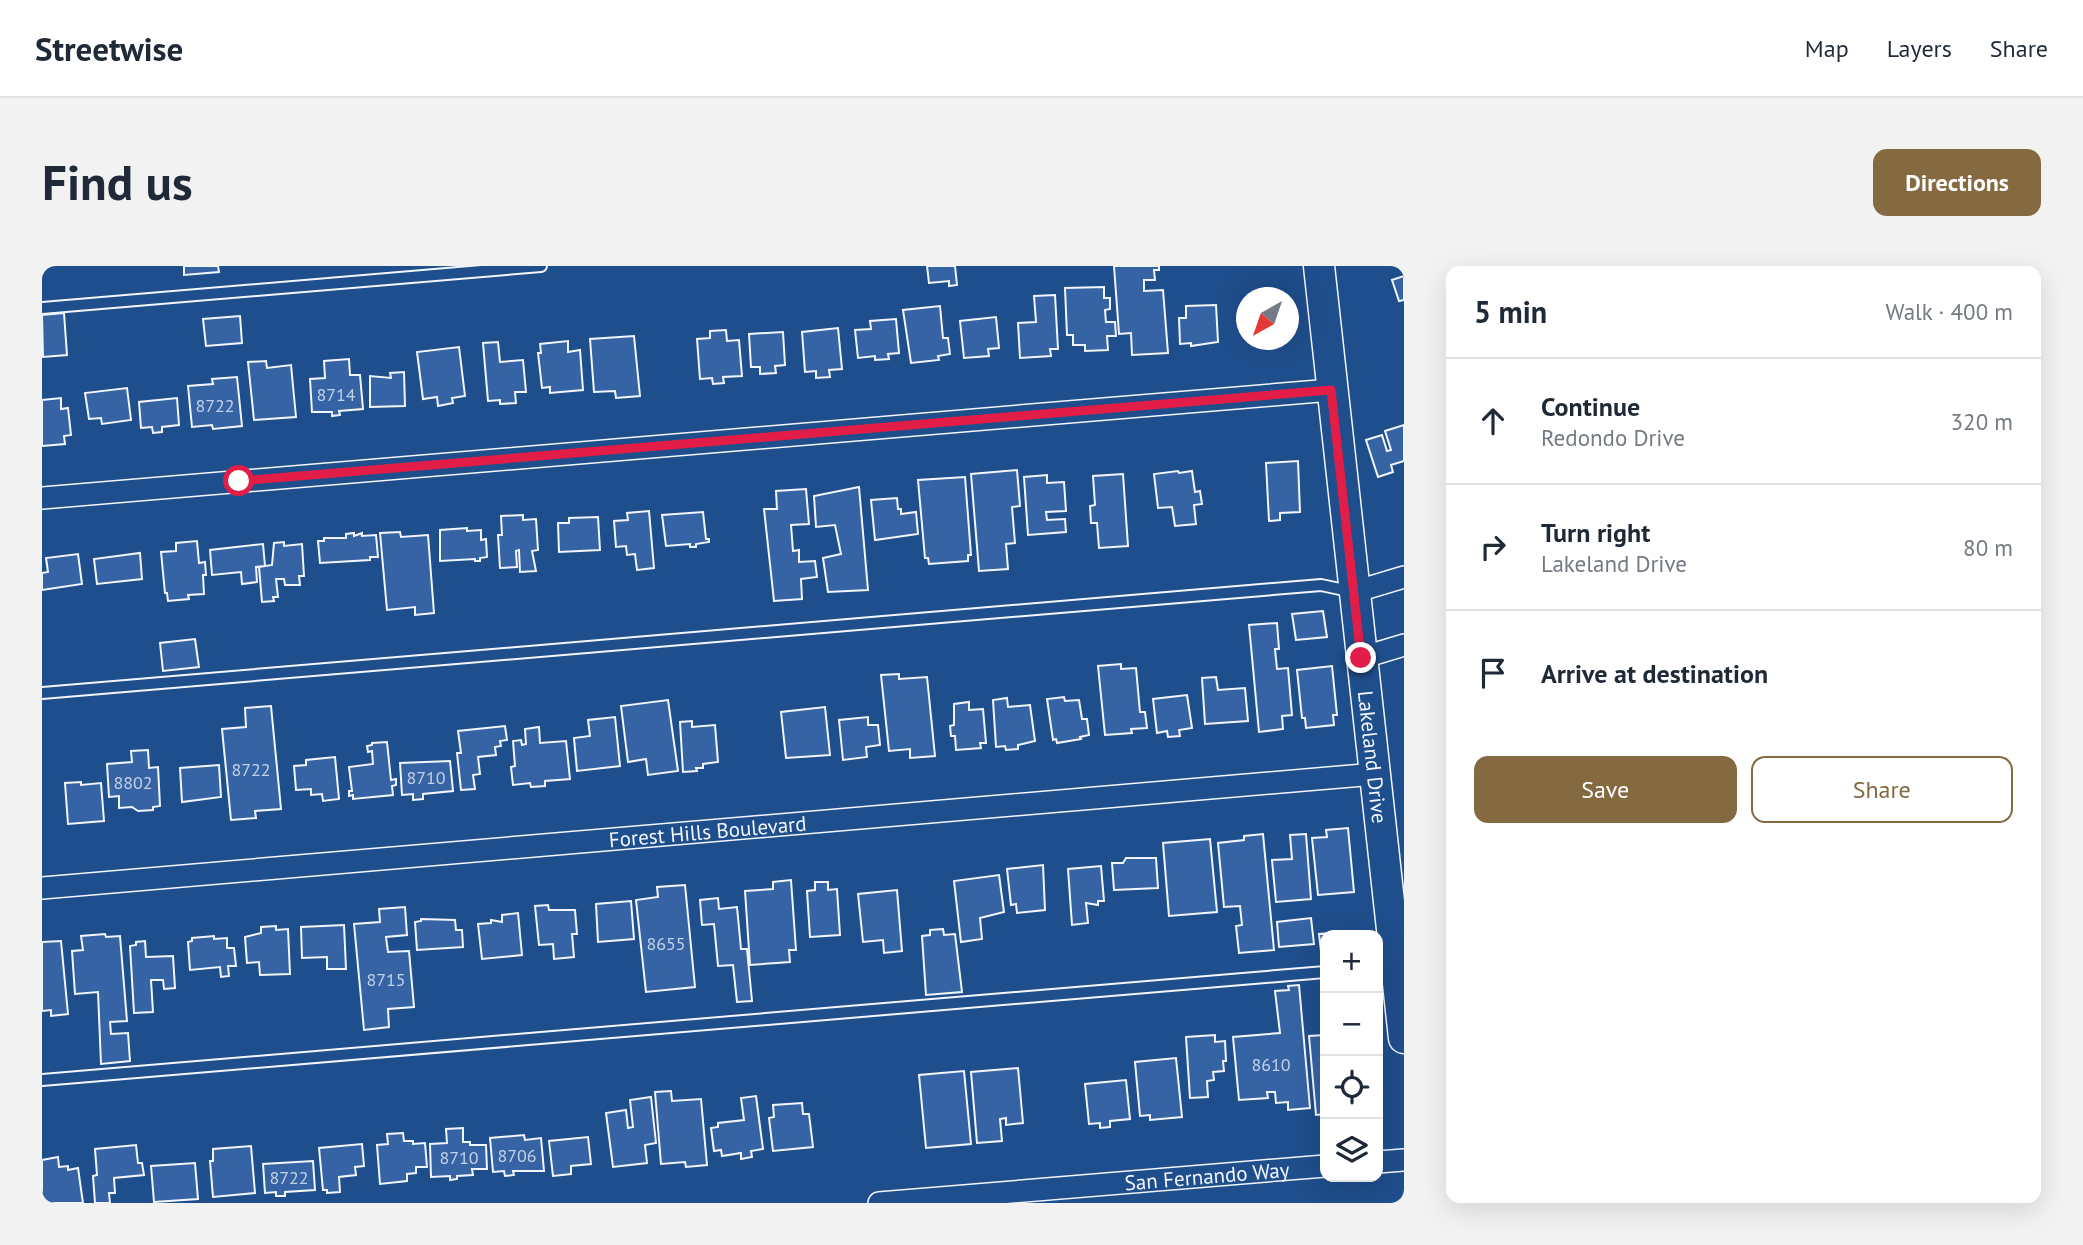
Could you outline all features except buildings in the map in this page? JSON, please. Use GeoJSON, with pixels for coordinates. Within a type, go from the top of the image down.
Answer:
{"type":"FeatureCollection","features":[{"type":"Feature","properties":{"kind":"street","name":"Lakeland Drive"},"geometry":{"type":"LineString","coordinates":[[1322,267],[1331,390],[1404,1038]]}},
{"type":"Feature","properties":{"kind":"street"},"geometry":{"type":"LineString","coordinates":[[42,498],[1331,390]]}},
{"type":"Feature","properties":{"kind":"street"},"geometry":{"type":"LineString","coordinates":[[1354,592],[1404,577]]}},
{"type":"Feature","properties":{"kind":"street"},"geometry":{"type":"LineString","coordinates":[[1361,658],[1404,645]]}},
{"type":"Feature","properties":{"kind":"street","name":"Forest Hills Boulevard"},"geometry":{"type":"LineString","coordinates":[[42,888],[1375,774]]}},
{"type":"Feature","properties":{"kind":"street"},"geometry":{"type":"LineString","coordinates":[[1383,1162],[1404,1160]]}},
{"type":"Feature","properties":{"kind":"street","name":"San Fernando Way"},"geometry":{"type":"LineString","coordinates":[[878,1203],[1320,1166]]}},
{"type":"Feature","properties":{"kind":"lane"},"geometry":{"type":"LineString","coordinates":[[42,308],[541,266]]}},
{"type":"Feature","properties":{"kind":"lane"},"geometry":{"type":"LineString","coordinates":[[42,693],[1321,585],[1354,592]]}},
{"type":"Feature","properties":{"kind":"lane"},"geometry":{"type":"LineString","coordinates":[[42,1080],[1320,972]]}},
{"type":"Feature","properties":{"kind":"route"},"geometry":{"type":"LineString","coordinates":[[239,481],[1331,390],[1361,658]]}}]}
